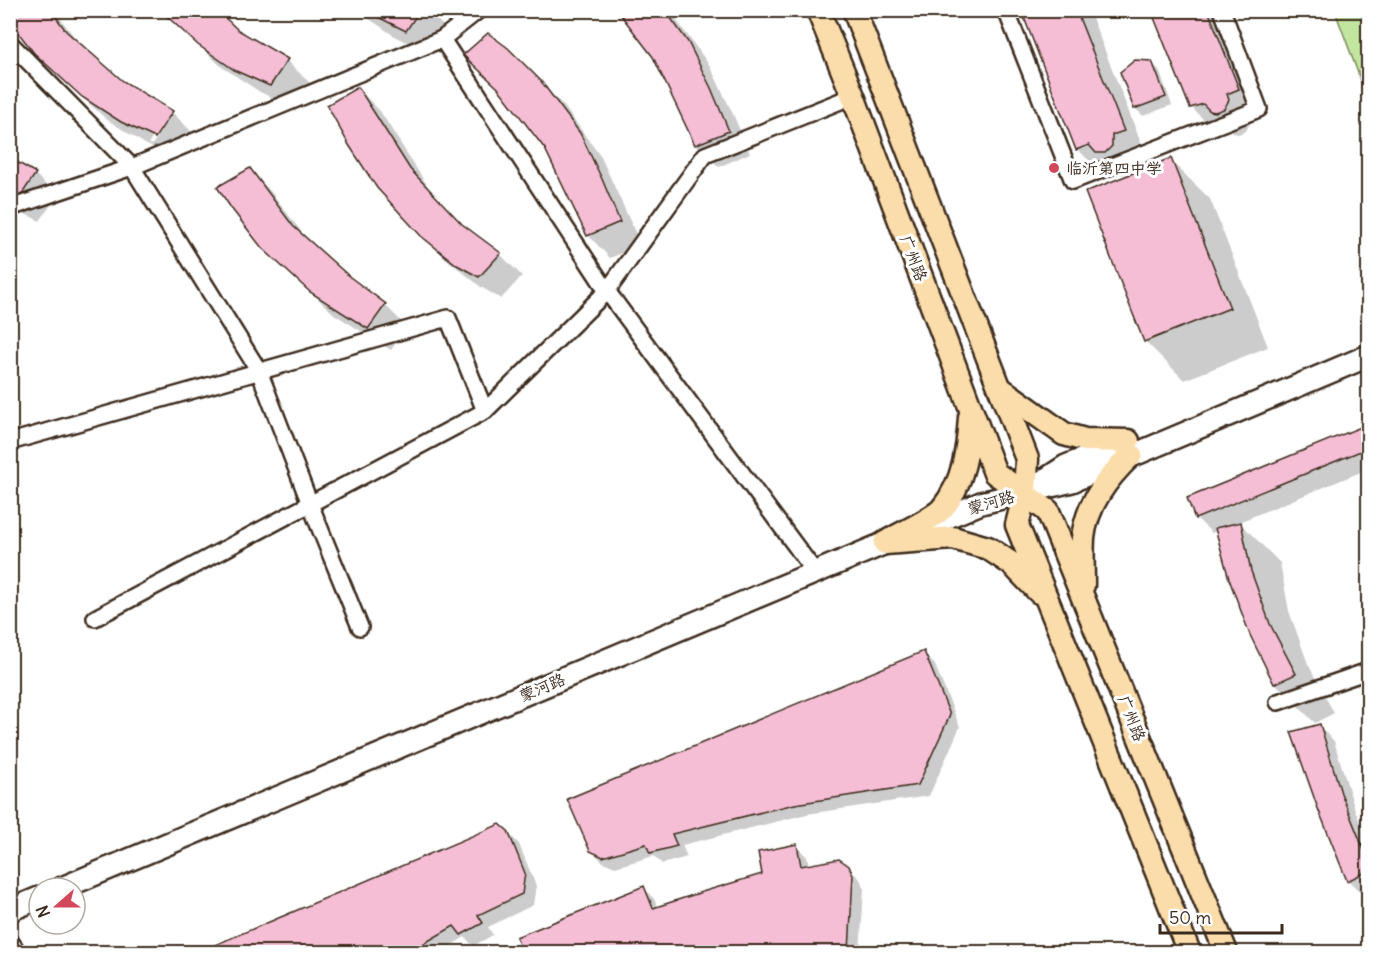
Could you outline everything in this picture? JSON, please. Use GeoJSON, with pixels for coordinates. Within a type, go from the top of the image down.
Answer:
{"type":"FeatureCollection","features":[{"type":"Feature","properties":{"kind":"main road","name":"广州路"},"geometry":{"type":"LineString","coordinates":[[818,10],[853,96],[995,473],[1048,511],[1226,952]]}},
{"type":"Feature","properties":{"kind":"main road","name":"广州路"},"geometry":{"type":"LineString","coordinates":[[854,10],[1028,459],[1025,493],[1017,525],[1189,952]]}},
{"type":"Feature","properties":{"kind":"main road"},"geometry":{"type":"LineString","coordinates":[[1000,388],[1064,434],[1130,448],[1092,504],[1083,537],[1083,595]]}},
{"type":"Feature","properties":{"kind":"main road"},"geometry":{"type":"LineString","coordinates":[[885,543],[941,510],[959,480],[968,451],[971,409]]}},
{"type":"Feature","properties":{"kind":"main road"},"geometry":{"type":"LineString","coordinates":[[885,543],[952,538],[988,548],[1012,564],[1047,600]]}},
{"type":"Feature","properties":{"kind":"street"},"geometry":{"type":"LineString","coordinates":[[10,208],[132,167],[442,39],[479,10]]}},
{"type":"Feature","properties":{"kind":"street"},"geometry":{"type":"LineString","coordinates":[[1006,10],[1073,182],[1258,109],[1222,10]]}},
{"type":"Feature","properties":{"kind":"street"},"geometry":{"type":"LineString","coordinates":[[442,39],[607,291],[815,572]]}},
{"type":"Feature","properties":{"kind":"street"},"geometry":{"type":"LineString","coordinates":[[10,43],[132,167],[259,371],[360,627]]}},
{"type":"Feature","properties":{"kind":"street"},"geometry":{"type":"LineString","coordinates":[[95,618],[485,411],[607,291],[705,155],[853,96]]}},
{"type":"Feature","properties":{"kind":"street"},"geometry":{"type":"LineString","coordinates":[[10,442],[448,318],[485,411]]}},
{"type":"Feature","properties":{"kind":"street","name":"蒙河路"},"geometry":{"type":"LineString","coordinates":[[1130,448],[1368,341]]}},
{"type":"Feature","properties":{"kind":"street","name":"蒙河路"},"geometry":{"type":"LineString","coordinates":[[87,878],[981,503],[1025,493],[1066,466],[1130,448],[1368,356]]}},
{"type":"Feature","properties":{"kind":"street"},"geometry":{"type":"LineString","coordinates":[[1278,702],[1368,671]]}},
{"type":"Feature","properties":{"kind":"street"},"geometry":{"type":"LineString","coordinates":[[10,910],[27,903]]}},
{"type":"Feature","properties":{"kind":"street"},"geometry":{"type":"LineString","coordinates":[[10,946],[14,952]]}},
{"type":"Feature","properties":{"kind":"green space"},"geometry":{"type":"Polygon","coordinates":[[[1335,11],[1368,11],[1368,100],[1335,11]]]}},
{"type":"Feature","properties":{"kind":"building"},"geometry":{"type":"Polygon","coordinates":[[[10,10],[51,10],[66,31],[123,81],[173,111],[155,138],[121,122],[82,97],[34,53],[10,22],[10,10]]]}},
{"type":"Feature","properties":{"kind":"building"},"geometry":{"type":"Polygon","coordinates":[[[160,10],[217,10],[238,30],[288,59],[270,86],[236,71],[198,45],[160,10]]]}},
{"type":"Feature","properties":{"kind":"building"},"geometry":{"type":"Polygon","coordinates":[[[364,10],[420,10],[406,31],[364,10]]]}},
{"type":"Feature","properties":{"kind":"building"},"geometry":{"type":"Polygon","coordinates":[[[617,10],[665,10],[688,42],[729,131],[695,145],[653,57],[617,10]]]}},
{"type":"Feature","properties":{"kind":"building"},"geometry":{"type":"Polygon","coordinates":[[[1021,10],[1076,10],[1124,131],[1112,135],[1112,146],[1105,153],[1096,153],[1089,145],[1076,150],[1021,10]]]}},
{"type":"Feature","properties":{"kind":"building"},"geometry":{"type":"Polygon","coordinates":[[[1151,10],[1208,10],[1239,89],[1227,94],[1229,100],[1224,109],[1210,111],[1203,104],[1190,108],[1151,10]]]}},
{"type":"Feature","properties":{"kind":"building"},"geometry":{"type":"Polygon","coordinates":[[[488,33],[508,48],[541,81],[580,133],[620,222],[587,236],[545,149],[498,88],[463,55],[488,33]]]}},
{"type":"Feature","properties":{"kind":"building"},"geometry":{"type":"Polygon","coordinates":[[[1135,60],[1152,61],[1166,97],[1134,109],[1120,72],[1135,60]]]}},
{"type":"Feature","properties":{"kind":"building"},"geometry":{"type":"Polygon","coordinates":[[[358,87],[410,169],[462,224],[501,253],[479,277],[457,265],[421,236],[377,188],[349,145],[327,105],[358,87]]]}},
{"type":"Feature","properties":{"kind":"building"},"geometry":{"type":"Polygon","coordinates":[[[10,158],[36,173],[18,200],[10,197],[10,158]]]}},
{"type":"Feature","properties":{"kind":"building"},"geometry":{"type":"Polygon","coordinates":[[[1171,158],[1230,308],[1144,342],[1085,192],[1171,158]]]}},
{"type":"Feature","properties":{"kind":"building"},"geometry":{"type":"Polygon","coordinates":[[[250,168],[293,226],[350,277],[386,304],[368,329],[310,292],[262,248],[231,208],[217,187],[250,168]]]}},
{"type":"Feature","properties":{"kind":"building"},"geometry":{"type":"Polygon","coordinates":[[[1368,424],[1368,448],[1195,519],[1187,498],[1368,424]]]}},
{"type":"Feature","properties":{"kind":"building"},"geometry":{"type":"Polygon","coordinates":[[[1241,522],[1251,571],[1270,624],[1296,674],[1274,684],[1250,635],[1229,579],[1215,528],[1241,522]]]}},
{"type":"Feature","properties":{"kind":"building"},"geometry":{"type":"Polygon","coordinates":[[[924,651],[950,715],[918,785],[795,804],[672,834],[677,846],[650,853],[646,844],[603,857],[590,851],[567,799],[924,651]]]}},
{"type":"Feature","properties":{"kind":"building"},"geometry":{"type":"Polygon","coordinates":[[[1320,724],[1341,793],[1368,860],[1368,871],[1347,881],[1291,732],[1320,724]]]}},
{"type":"Feature","properties":{"kind":"building"},"geometry":{"type":"Polygon","coordinates":[[[500,824],[508,831],[525,873],[522,894],[478,915],[483,923],[461,935],[454,926],[409,952],[203,952],[203,950],[500,824]]]}},
{"type":"Feature","properties":{"kind":"building"},"geometry":{"type":"Polygon","coordinates":[[[797,844],[801,866],[839,859],[849,866],[853,875],[849,952],[522,952],[516,937],[644,886],[653,908],[762,874],[758,852],[797,844]]]}},
{"type":"Feature","properties":{"kind":"place","name":"临沂第四中学"},"geometry":{"type":"Point","coordinates":[1054,168]}}]}
